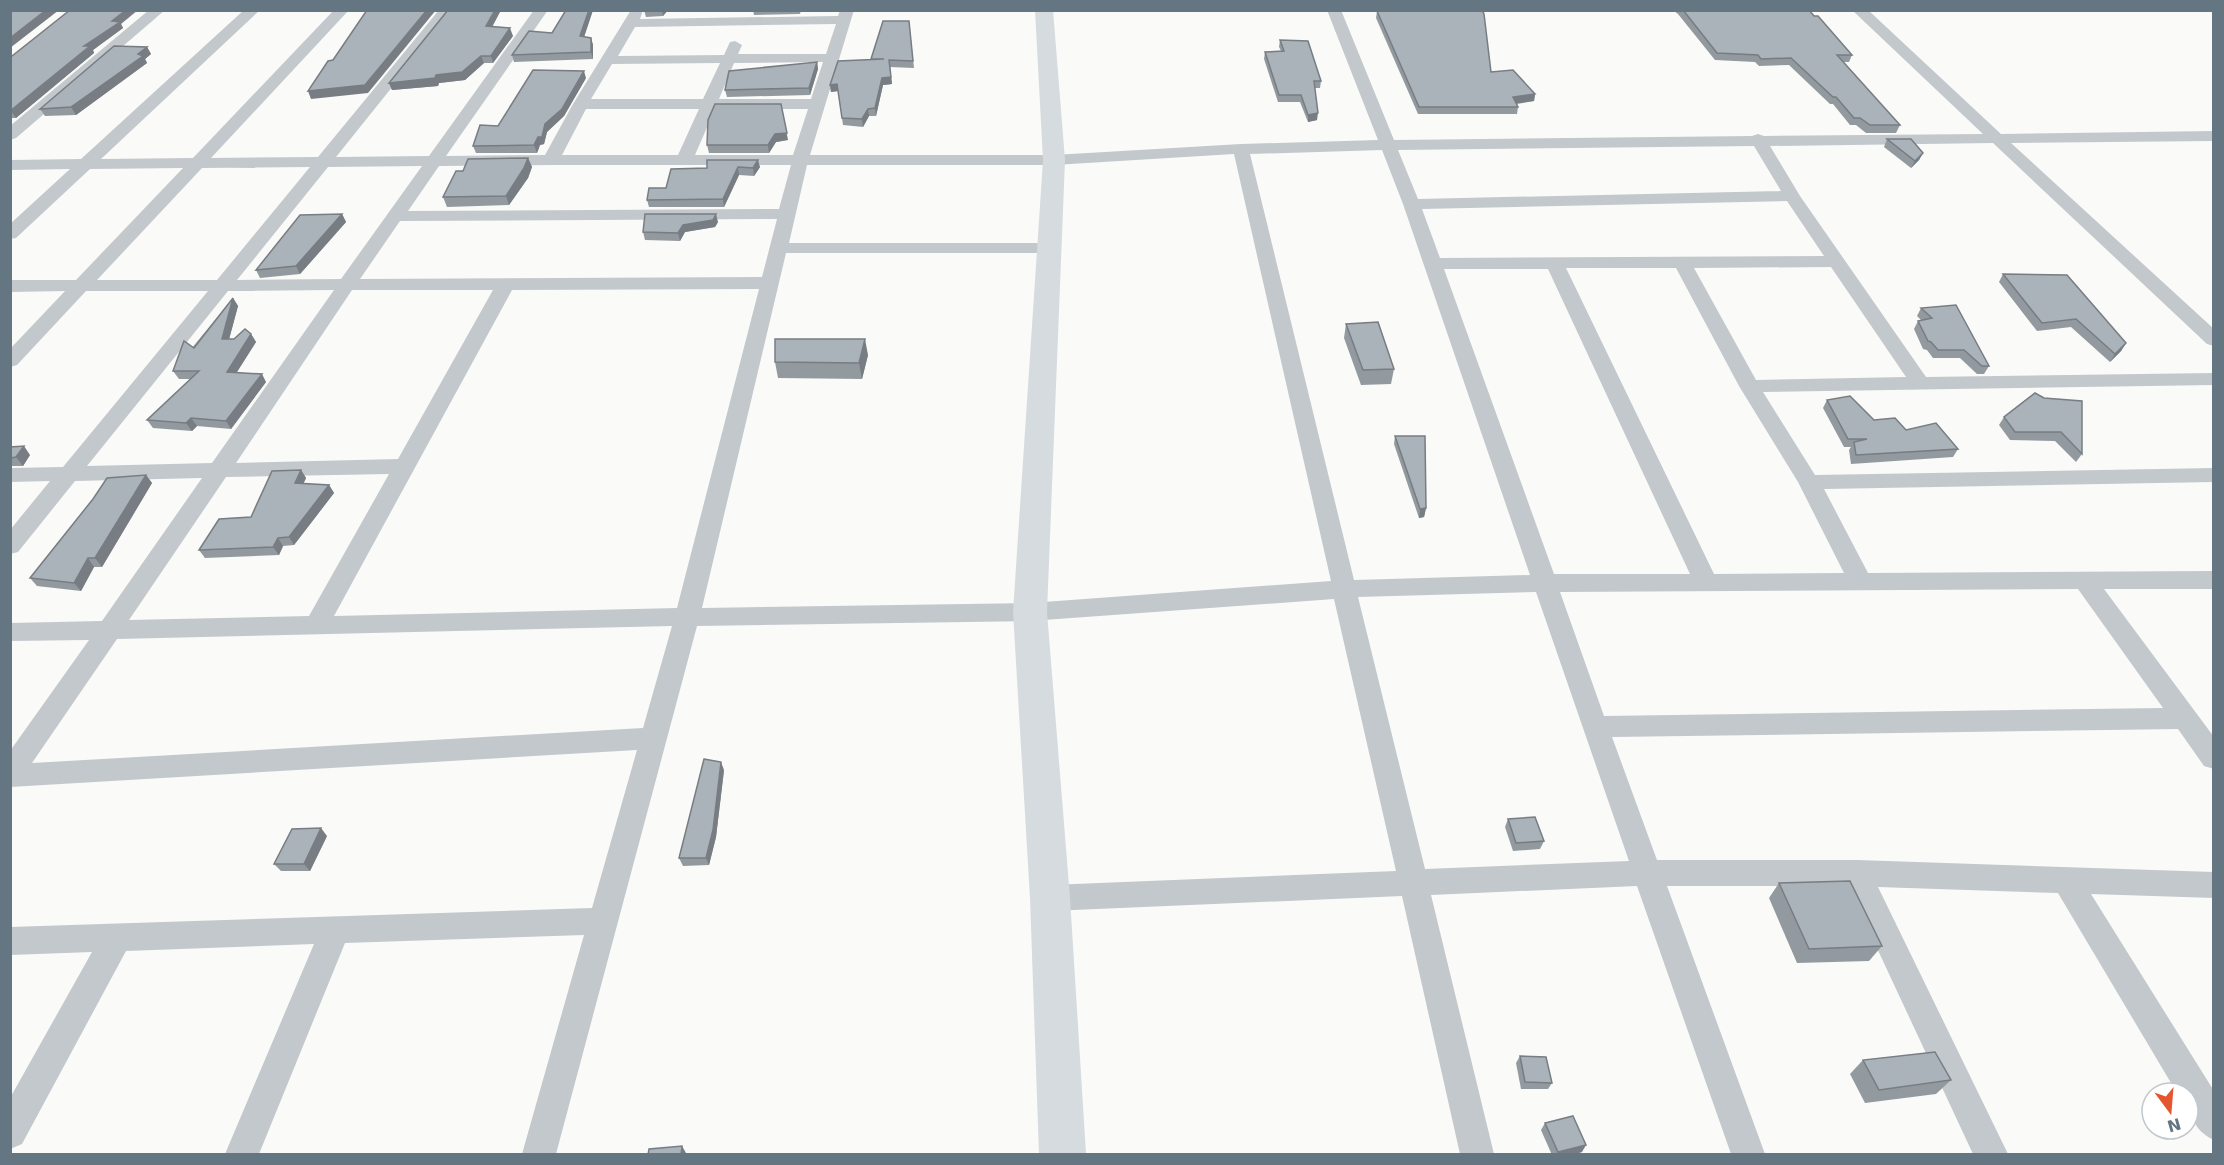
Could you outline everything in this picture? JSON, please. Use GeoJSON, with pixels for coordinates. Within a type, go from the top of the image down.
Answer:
{"type":"FeatureCollection","features":[{"type":"Feature","properties":{"kind":"main road"},"geometry":{"type":"LineString","coordinates":[[1044,10],[1054,160],[1030,612],[1050,898],[1063,1155]]}},
{"type":"Feature","properties":{"kind":"street"},"geometry":{"type":"LineString","coordinates":[[10,135],[158,10]]}},
{"type":"Feature","properties":{"kind":"street"},"geometry":{"type":"LineString","coordinates":[[10,234],[253,10]]}},
{"type":"Feature","properties":{"kind":"street"},"geometry":{"type":"LineString","coordinates":[[10,361],[200,163],[342,10]]}},
{"type":"Feature","properties":{"kind":"street"},"geometry":{"type":"LineString","coordinates":[[10,546],[447,10]]}},
{"type":"Feature","properties":{"kind":"street"},"geometry":{"type":"LineString","coordinates":[[10,775],[348,283],[541,10]]}},
{"type":"Feature","properties":{"kind":"street"},"geometry":{"type":"LineString","coordinates":[[1334,10],[1412,204],[1748,1155]]}},
{"type":"Feature","properties":{"kind":"street"},"geometry":{"type":"LineString","coordinates":[[1859,10],[2214,340]]}},
{"type":"Feature","properties":{"kind":"street"},"geometry":{"type":"LineString","coordinates":[[539,1155],[687,617],[800,160],[845,15],[744,23],[633,17],[581,104],[551,160]]}},
{"type":"Feature","properties":{"kind":"street"},"geometry":{"type":"LineString","coordinates":[[684,161],[744,23]]}},
{"type":"Feature","properties":{"kind":"street"},"geometry":{"type":"LineString","coordinates":[[607,60],[831,58]]}},
{"type":"Feature","properties":{"kind":"street"},"geometry":{"type":"LineString","coordinates":[[581,104],[818,104]]}},
{"type":"Feature","properties":{"kind":"street"},"geometry":{"type":"LineString","coordinates":[[10,165],[551,160],[1054,160],[1240,149],[1389,145],[1758,139],[2214,136]]}},
{"type":"Feature","properties":{"kind":"street"},"geometry":{"type":"LineString","coordinates":[[1758,139],[1792,196],[1921,384]]}},
{"type":"Feature","properties":{"kind":"street"},"geometry":{"type":"LineString","coordinates":[[1240,149],[1346,589],[1477,1155]]}},
{"type":"Feature","properties":{"kind":"street"},"geometry":{"type":"LineString","coordinates":[[1412,204],[1792,196]]}},
{"type":"Feature","properties":{"kind":"street"},"geometry":{"type":"LineString","coordinates":[[397,216],[786,214]]}},
{"type":"Feature","properties":{"kind":"street"},"geometry":{"type":"LineString","coordinates":[[778,248],[1050,248]]}},
{"type":"Feature","properties":{"kind":"street"},"geometry":{"type":"LineString","coordinates":[[1433,264],[1836,261]]}},
{"type":"Feature","properties":{"kind":"street"},"geometry":{"type":"LineString","coordinates":[[1682,262],[1749,386],[1809,482],[1861,582]]}},
{"type":"Feature","properties":{"kind":"street"},"geometry":{"type":"LineString","coordinates":[[1554,263],[1706,582]]}},
{"type":"Feature","properties":{"kind":"street"},"geometry":{"type":"LineString","coordinates":[[10,286],[769,283]]}},
{"type":"Feature","properties":{"kind":"street"},"geometry":{"type":"LineString","coordinates":[[316,625],[506,284]]}},
{"type":"Feature","properties":{"kind":"street"},"geometry":{"type":"LineString","coordinates":[[1749,386],[2214,379]]}},
{"type":"Feature","properties":{"kind":"street"},"geometry":{"type":"LineString","coordinates":[[10,475],[404,466]]}},
{"type":"Feature","properties":{"kind":"street"},"geometry":{"type":"LineString","coordinates":[[1809,482],[2214,475]]}},
{"type":"Feature","properties":{"kind":"street"},"geometry":{"type":"LineString","coordinates":[[2084,579],[2214,758]]}},
{"type":"Feature","properties":{"kind":"street"},"geometry":{"type":"LineString","coordinates":[[10,632],[1030,612],[1346,589],[1546,582],[2214,580]]}},
{"type":"Feature","properties":{"kind":"street"},"geometry":{"type":"LineString","coordinates":[[1595,727],[2184,718]]}},
{"type":"Feature","properties":{"kind":"street"},"geometry":{"type":"LineString","coordinates":[[10,775],[653,738]]}},
{"type":"Feature","properties":{"kind":"street"},"geometry":{"type":"LineString","coordinates":[[1050,898],[1413,881],[1648,873],[1857,873],[2214,885]]}},
{"type":"Feature","properties":{"kind":"street"},"geometry":{"type":"LineString","coordinates":[[1857,873],[1991,1155]]}},
{"type":"Feature","properties":{"kind":"street"},"geometry":{"type":"LineString","coordinates":[[2066,880],[2214,1123]]}},
{"type":"Feature","properties":{"kind":"street"},"geometry":{"type":"LineString","coordinates":[[10,941],[603,921]]}},
{"type":"Feature","properties":{"kind":"street"},"geometry":{"type":"LineString","coordinates":[[242,1155],[335,931]]}},
{"type":"Feature","properties":{"kind":"street"},"geometry":{"type":"LineString","coordinates":[[10,1132],[116,939]]}},
{"type":"Feature","properties":{"kind":"building"},"geometry":{"type":"Polygon","coordinates":[[[10,10],[46,10],[10,38],[10,10]]]}},
{"type":"Feature","properties":{"kind":"building"},"geometry":{"type":"Polygon","coordinates":[[[70,10],[126,10],[112,21],[120,22],[84,46],[90,46],[10,111],[10,56],[70,10]]]}},
{"type":"Feature","properties":{"kind":"building"},"geometry":{"type":"Polygon","coordinates":[[[367,10],[427,10],[365,85],[308,91],[328,61],[333,60],[367,10]]]}},
{"type":"Feature","properties":{"kind":"building"},"geometry":{"type":"Polygon","coordinates":[[[448,10],[495,10],[486,26],[510,28],[491,56],[481,56],[462,72],[436,75],[435,78],[389,83],[448,10]]]}},
{"type":"Feature","properties":{"kind":"building"},"geometry":{"type":"Polygon","coordinates":[[[566,10],[589,10],[580,36],[591,38],[591,52],[512,55],[529,31],[552,33],[566,10]]]}},
{"type":"Feature","properties":{"kind":"building"},"geometry":{"type":"Polygon","coordinates":[[[1482,10],[1491,72],[1513,70],[1535,94],[1513,97],[1518,107],[1419,107],[1377,11],[1482,10]]]}},
{"type":"Feature","properties":{"kind":"building"},"geometry":{"type":"Polygon","coordinates":[[[1683,10],[1809,10],[1814,16],[1818,16],[1852,55],[1837,55],[1900,125],[1870,125],[1860,118],[1854,118],[1836,97],[1833,97],[1791,58],[1761,59],[1758,55],[1717,53],[1683,10]]]}},
{"type":"Feature","properties":{"kind":"building"},"geometry":{"type":"Polygon","coordinates":[[[883,21],[909,21],[913,61],[889,60],[891,77],[882,78],[875,108],[868,109],[862,119],[842,118],[837,84],[830,85],[838,61],[884,59],[871,59],[883,21]]]}},
{"type":"Feature","properties":{"kind":"building"},"geometry":{"type":"Polygon","coordinates":[[[1280,40],[1308,41],[1321,81],[1314,81],[1318,113],[1308,115],[1301,95],[1279,95],[1265,52],[1284,51],[1280,40]]]}},
{"type":"Feature","properties":{"kind":"building"},"geometry":{"type":"Polygon","coordinates":[[[114,46],[147,47],[138,54],[143,56],[71,107],[40,109],[114,46]]]}},
{"type":"Feature","properties":{"kind":"building"},"geometry":{"type":"Polygon","coordinates":[[[817,62],[809,88],[725,90],[729,71],[817,62]]]}},
{"type":"Feature","properties":{"kind":"building"},"geometry":{"type":"Polygon","coordinates":[[[533,70],[584,71],[562,109],[545,124],[542,137],[538,137],[534,145],[473,146],[480,125],[498,126],[533,70]]]}},
{"type":"Feature","properties":{"kind":"building"},"geometry":{"type":"Polygon","coordinates":[[[715,104],[781,104],[787,133],[775,134],[768,145],[707,145],[708,120],[715,104]]]}},
{"type":"Feature","properties":{"kind":"building"},"geometry":{"type":"Polygon","coordinates":[[[1887,139],[1911,139],[1923,153],[1915,161],[1887,139]]]}},
{"type":"Feature","properties":{"kind":"building"},"geometry":{"type":"Polygon","coordinates":[[[528,158],[506,196],[443,197],[456,171],[463,171],[468,159],[528,158]]]}},
{"type":"Feature","properties":{"kind":"building"},"geometry":{"type":"Polygon","coordinates":[[[707,160],[758,160],[753,168],[738,167],[723,199],[647,200],[649,188],[666,188],[671,169],[707,168],[707,160]]]}},
{"type":"Feature","properties":{"kind":"building"},"geometry":{"type":"Polygon","coordinates":[[[342,214],[296,266],[256,270],[300,215],[342,214]]]}},
{"type":"Feature","properties":{"kind":"building"},"geometry":{"type":"Polygon","coordinates":[[[645,214],[716,214],[713,220],[683,225],[678,233],[643,232],[645,214]]]}},
{"type":"Feature","properties":{"kind":"building"},"geometry":{"type":"Polygon","coordinates":[[[2003,274],[2067,275],[2126,343],[2115,354],[2076,319],[2042,323],[2003,274]]]}},
{"type":"Feature","properties":{"kind":"building"},"geometry":{"type":"Polygon","coordinates":[[[233,298],[222,339],[234,339],[245,329],[251,334],[227,372],[262,374],[226,421],[191,418],[186,423],[147,420],[199,371],[173,371],[184,341],[194,348],[233,298]]]}},
{"type":"Feature","properties":{"kind":"building"},"geometry":{"type":"Polygon","coordinates":[[[1956,305],[1989,366],[1982,366],[1964,350],[1938,350],[1928,341],[1918,321],[1932,318],[1921,308],[1956,305]]]}},
{"type":"Feature","properties":{"kind":"building"},"geometry":{"type":"Polygon","coordinates":[[[1378,322],[1394,369],[1363,370],[1346,324],[1378,322]]]}},
{"type":"Feature","properties":{"kind":"building"},"geometry":{"type":"Polygon","coordinates":[[[775,339],[865,339],[859,363],[775,362],[775,339]]]}},
{"type":"Feature","properties":{"kind":"building"},"geometry":{"type":"Polygon","coordinates":[[[2035,393],[2044,398],[2082,401],[2082,454],[2061,432],[2015,432],[2004,417],[2035,393]]]}},
{"type":"Feature","properties":{"kind":"building"},"geometry":{"type":"Polygon","coordinates":[[[1850,396],[1874,420],[1895,418],[1906,430],[1936,423],[1958,449],[1856,455],[1854,442],[1867,439],[1848,439],[1827,400],[1850,396]]]}},
{"type":"Feature","properties":{"kind":"building"},"geometry":{"type":"Polygon","coordinates":[[[1395,436],[1425,436],[1426,508],[1420,509],[1395,436]]]}},
{"type":"Feature","properties":{"kind":"building"},"geometry":{"type":"Polygon","coordinates":[[[24,446],[16,457],[10,458],[10,447],[24,446]]]}},
{"type":"Feature","properties":{"kind":"building"},"geometry":{"type":"Polygon","coordinates":[[[301,470],[295,483],[329,485],[289,537],[278,538],[273,547],[199,550],[219,519],[251,517],[272,471],[301,470]]]}},
{"type":"Feature","properties":{"kind":"building"},"geometry":{"type":"Polygon","coordinates":[[[146,475],[95,558],[88,558],[74,583],[30,578],[107,478],[146,475]]]}},
{"type":"Feature","properties":{"kind":"building"},"geometry":{"type":"Polygon","coordinates":[[[704,759],[721,762],[713,830],[706,858],[679,858],[704,759]]]}},
{"type":"Feature","properties":{"kind":"building"},"geometry":{"type":"Polygon","coordinates":[[[1535,817],[1544,841],[1516,843],[1508,819],[1535,817]]]}},
{"type":"Feature","properties":{"kind":"building"},"geometry":{"type":"Polygon","coordinates":[[[321,828],[304,864],[274,864],[292,829],[321,828]]]}},
{"type":"Feature","properties":{"kind":"building"},"geometry":{"type":"Polygon","coordinates":[[[1850,881],[1882,946],[1809,949],[1779,883],[1850,881]]]}},
{"type":"Feature","properties":{"kind":"building"},"geometry":{"type":"Polygon","coordinates":[[[1935,1052],[1951,1080],[1879,1090],[1863,1060],[1935,1052]]]}},
{"type":"Feature","properties":{"kind":"building"},"geometry":{"type":"Polygon","coordinates":[[[1520,1056],[1546,1057],[1552,1083],[1525,1082],[1520,1056]]]}},
{"type":"Feature","properties":{"kind":"building"},"geometry":{"type":"Polygon","coordinates":[[[1573,1116],[1586,1145],[1558,1152],[1545,1123],[1573,1116]]]}},
{"type":"Feature","properties":{"kind":"building"},"geometry":{"type":"Polygon","coordinates":[[[682,1146],[681,1155],[648,1155],[649,1149],[682,1146]]]}}]}
